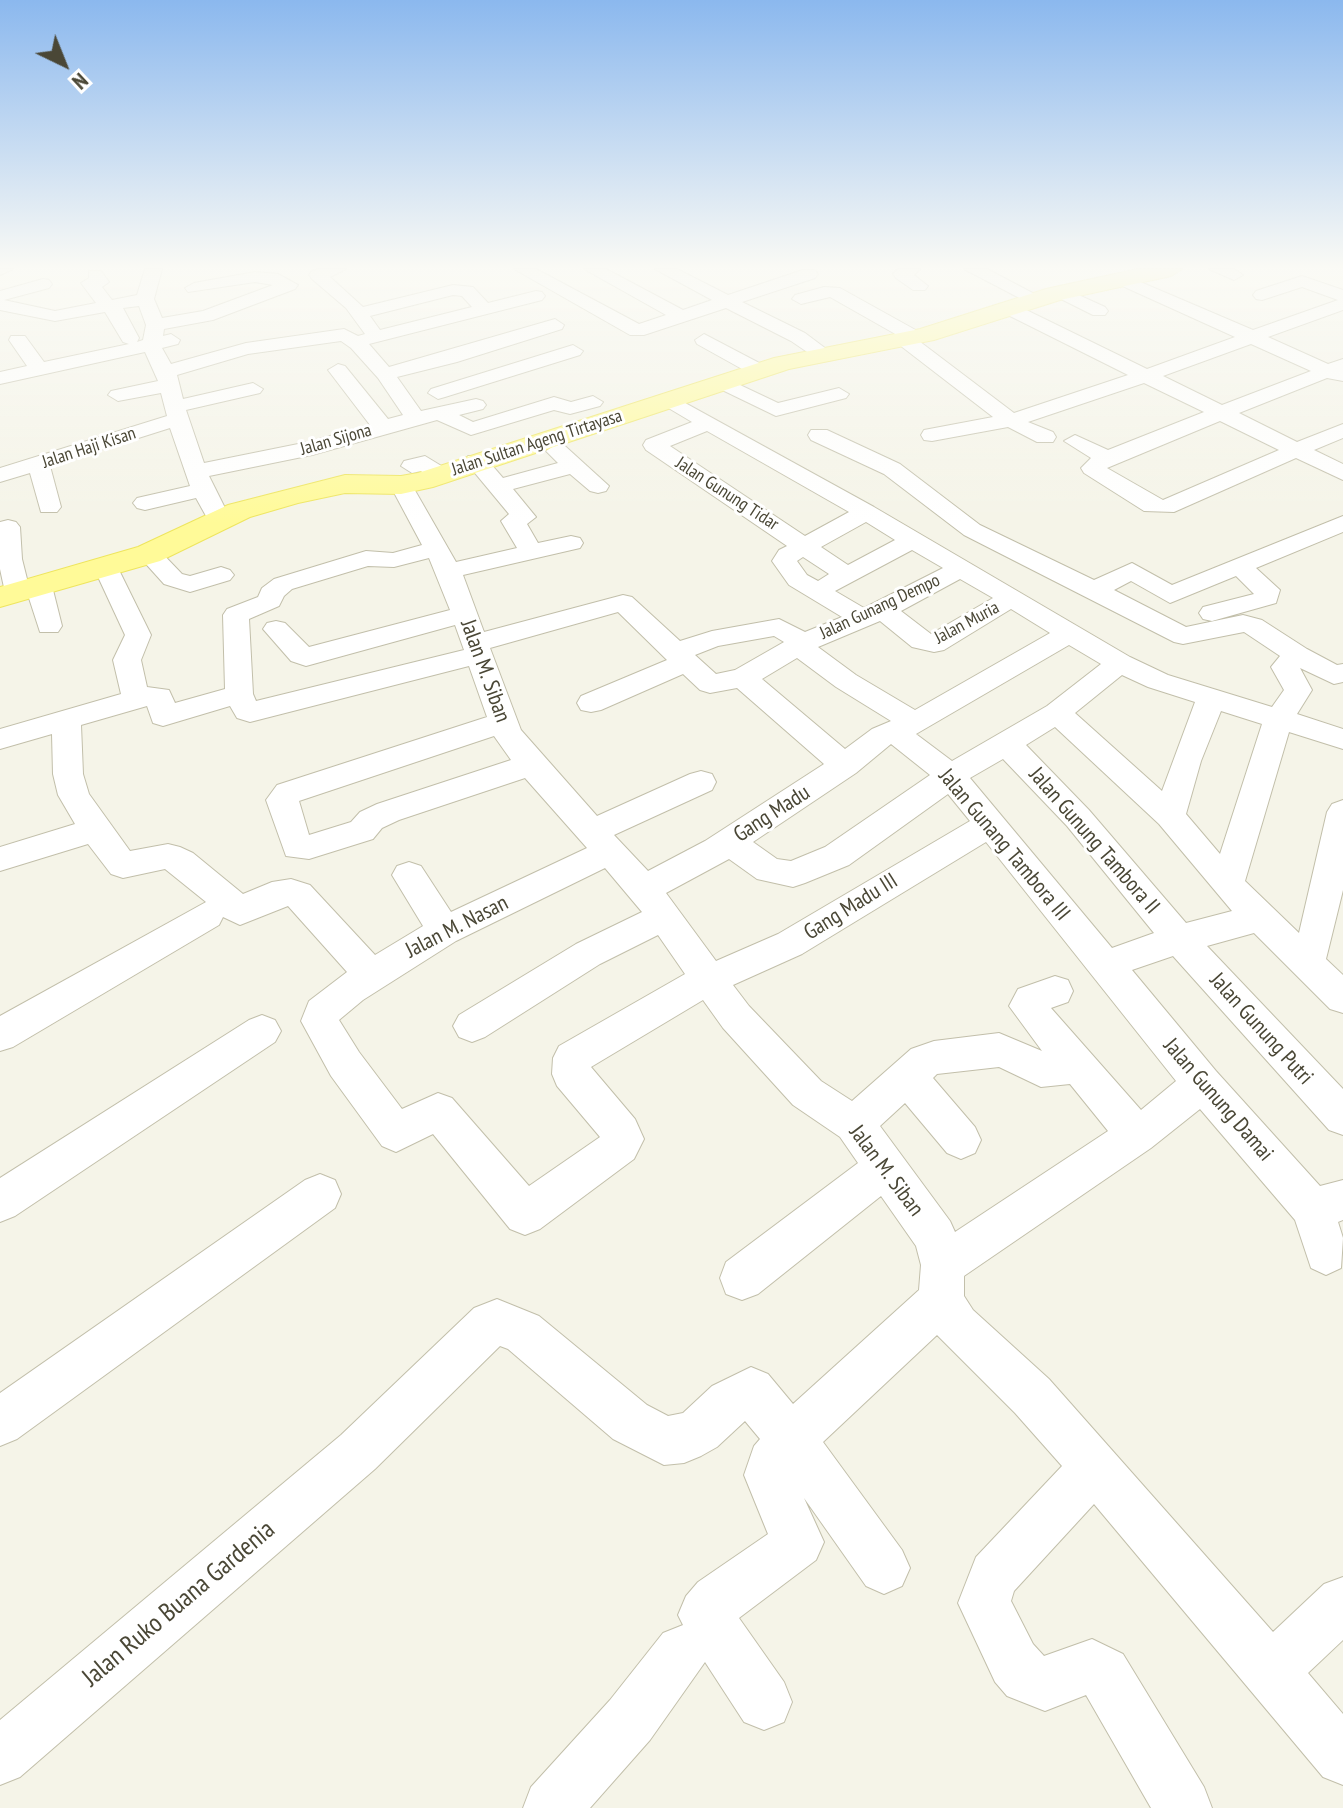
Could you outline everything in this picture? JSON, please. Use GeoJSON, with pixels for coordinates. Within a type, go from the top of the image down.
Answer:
{"type":"FeatureCollection","features":[{"type":"Feature","properties":{"kind":"main road","name":"Jalan Sultan Ageng Tirtayasa"},"geometry":{"type":"LineString","coordinates":[[19,591],[149,554],[202,531],[219,520],[278,500],[345,484],[440,475],[544,439],[589,411],[667,399],[758,370],[822,365],[854,353]]}},
{"type":"Feature","properties":{"kind":"street"},"geometry":{"type":"LineString","coordinates":[[28,353],[40,370]]}},
{"type":"Feature","properties":{"kind":"street"},"geometry":{"type":"LineString","coordinates":[[71,353],[75,364]]}},
{"type":"Feature","properties":{"kind":"street"},"geometry":{"type":"LineString","coordinates":[[0,378],[75,364],[105,353]]}},
{"type":"Feature","properties":{"kind":"street"},"geometry":{"type":"LineString","coordinates":[[159,353],[199,481],[219,520]]}},
{"type":"Feature","properties":{"kind":"street"},"geometry":{"type":"LineString","coordinates":[[118,395],[234,353]]}},
{"type":"Feature","properties":{"kind":"street"},"geometry":{"type":"LineString","coordinates":[[371,353],[412,410],[471,395],[567,353]]}},
{"type":"Feature","properties":{"kind":"street"},"geometry":{"type":"LineString","coordinates":[[385,374],[461,353]]}},
{"type":"Feature","properties":{"kind":"street"},"geometry":{"type":"LineString","coordinates":[[728,353],[758,370]]}},
{"type":"Feature","properties":{"kind":"street"},"geometry":{"type":"LineString","coordinates":[[721,382],[776,410],[846,398],[812,353]]}},
{"type":"Feature","properties":{"kind":"street"},"geometry":{"type":"LineString","coordinates":[[935,353],[1012,420],[1045,437]]}},
{"type":"Feature","properties":{"kind":"street"},"geometry":{"type":"LineString","coordinates":[[945,353],[986,378]]}},
{"type":"Feature","properties":{"kind":"street"},"geometry":{"type":"LineString","coordinates":[[1099,353],[1343,473]]}},
{"type":"Feature","properties":{"kind":"street"},"geometry":{"type":"LineString","coordinates":[[932,435],[1012,420],[1208,353]]}},
{"type":"Feature","properties":{"kind":"street"},"geometry":{"type":"LineString","coordinates":[[1292,353],[1338,372]]}},
{"type":"Feature","properties":{"kind":"street"},"geometry":{"type":"LineString","coordinates":[[1201,356],[1222,366]]}},
{"type":"Feature","properties":{"kind":"street"},"geometry":{"type":"LineString","coordinates":[[432,362],[471,395]]}},
{"type":"Feature","properties":{"kind":"street"},"geometry":{"type":"LineString","coordinates":[[338,370],[383,427]]}},
{"type":"Feature","properties":{"kind":"street"},"geometry":{"type":"LineString","coordinates":[[1338,372],[1218,413],[1107,458],[1092,468],[1158,508],[1188,500],[1343,430]]}},
{"type":"Feature","properties":{"kind":"street","name":"Jalan Haji Kisan"},"geometry":{"type":"LineString","coordinates":[[4,467],[39,465],[176,413],[253,389]]}},
{"type":"Feature","properties":{"kind":"street","name":"Jalan Sijona"},"geometry":{"type":"LineString","coordinates":[[145,503],[199,481],[383,427],[412,410],[439,412],[471,395]]}},
{"type":"Feature","properties":{"kind":"street"},"geometry":{"type":"LineString","coordinates":[[667,399],[962,568],[1066,635],[1120,663],[1158,681],[1343,739]]}},
{"type":"Feature","properties":{"kind":"street"},"geometry":{"type":"LineString","coordinates":[[439,412],[471,429],[554,403],[589,411]]}},
{"type":"Feature","properties":{"kind":"street"},"geometry":{"type":"LineString","coordinates":[[513,416],[598,486]]}},
{"type":"Feature","properties":{"kind":"street","name":"Jalan Gunung Tidar"},"geometry":{"type":"LineString","coordinates":[[707,423],[654,445],[848,576]]}},
{"type":"Feature","properties":{"kind":"street"},"geometry":{"type":"LineString","coordinates":[[819,435],[871,450],[972,530],[1183,636],[1243,623],[1334,675],[1343,673]]}},
{"type":"Feature","properties":{"kind":"street"},"geometry":{"type":"LineString","coordinates":[[1075,441],[1107,458]]}},
{"type":"Feature","properties":{"kind":"street"},"geometry":{"type":"LineString","coordinates":[[326,444],[345,484]]}},
{"type":"Feature","properties":{"kind":"street"},"geometry":{"type":"LineString","coordinates":[[830,493],[871,450]]}},
{"type":"Feature","properties":{"kind":"street"},"geometry":{"type":"LineString","coordinates":[[476,461],[524,517],[513,521],[530,550]]}},
{"type":"Feature","properties":{"kind":"street"},"geometry":{"type":"LineString","coordinates":[[39,465],[49,507]]}},
{"type":"Feature","properties":{"kind":"street"},"geometry":{"type":"LineString","coordinates":[[499,486],[573,466]]}},
{"type":"Feature","properties":{"kind":"street","name":"Jalan M. Siban"},"geometry":{"type":"LineString","coordinates":[[407,476],[474,637],[507,733],[531,765],[654,903],[736,1017],[807,1093],[854,1124],[935,1236],[942,1283],[957,1326],[1032,1396],[1343,1757]]}},
{"type":"Feature","properties":{"kind":"street"},"geometry":{"type":"LineString","coordinates":[[866,512],[788,555],[784,561],[798,580],[872,614]]}},
{"type":"Feature","properties":{"kind":"street"},"geometry":{"type":"LineString","coordinates":[[1170,595],[1343,523]]}},
{"type":"Feature","properties":{"kind":"street"},"geometry":{"type":"LineString","coordinates":[[8,527],[10,559],[19,591],[49,626]]}},
{"type":"Feature","properties":{"kind":"street"},"geometry":{"type":"LineString","coordinates":[[817,591],[923,545],[972,530]]}},
{"type":"Feature","properties":{"kind":"street"},"geometry":{"type":"LineString","coordinates":[[571,543],[443,560],[366,558],[283,584],[271,593],[270,601],[236,615],[239,694],[247,711],[474,637],[623,603],[710,684],[743,678],[845,765]]}},
{"type":"Feature","properties":{"kind":"street"},"geometry":{"type":"LineString","coordinates":[[149,554],[173,579],[190,584],[221,575]]}},
{"type":"Feature","properties":{"kind":"street"},"geometry":{"type":"LineString","coordinates":[[105,566],[138,635],[127,660],[136,699]]}},
{"type":"Feature","properties":{"kind":"street"},"geometry":{"type":"LineString","coordinates":[[1094,590],[1132,571],[1170,595],[1188,612],[1200,617],[1267,598],[1267,590],[1239,566]]}},
{"type":"Feature","properties":{"kind":"street","name":"Jalan Gunang Dempo"},"geometry":{"type":"LineString","coordinates":[[743,678],[801,644],[872,614],[962,568]]}},
{"type":"Feature","properties":{"kind":"street","name":"Jalan Muria"},"geometry":{"type":"LineString","coordinates":[[872,614],[922,641],[934,644],[1012,598]]}},
{"type":"Feature","properties":{"kind":"street","name":"Jalan Gunang Tambora III"},"geometry":{"type":"LineString","coordinates":[[591,703],[712,639],[779,627],[905,728],[951,776],[1105,965]]}},
{"type":"Feature","properties":{"kind":"street"},"geometry":{"type":"LineString","coordinates":[[276,629],[306,657],[474,637]]}},
{"type":"Feature","properties":{"kind":"street","name":"Gang Madu"},"geometry":{"type":"LineString","coordinates":[[654,903],[729,842],[845,765],[882,736],[905,728],[1066,635]]}},
{"type":"Feature","properties":{"kind":"street"},"geometry":{"type":"LineString","coordinates":[[1158,681],[1183,636]]}},
{"type":"Feature","properties":{"kind":"street"},"geometry":{"type":"LineString","coordinates":[[1227,885],[1278,720],[1298,690],[1298,685],[1285,669],[1297,655]]}},
{"type":"Feature","properties":{"kind":"street"},"geometry":{"type":"LineString","coordinates":[[729,842],[769,870],[793,874],[837,856],[951,776],[1057,713],[1120,663]]}},
{"type":"Feature","properties":{"kind":"street"},"geometry":{"type":"LineString","coordinates":[[0,739],[66,718],[157,695],[163,716],[239,694]]}},
{"type":"Feature","properties":{"kind":"street"},"geometry":{"type":"LineString","coordinates":[[1170,816],[1186,761],[1211,699]]}},
{"type":"Feature","properties":{"kind":"street"},"geometry":{"type":"LineString","coordinates":[[1057,713],[1170,816],[1227,885],[1343,998]]}},
{"type":"Feature","properties":{"kind":"street"},"geometry":{"type":"LineString","coordinates":[[66,718],[68,774],[74,795],[95,830],[123,865],[168,856],[181,862],[240,911],[272,895],[298,894],[370,974]]}},
{"type":"Feature","properties":{"kind":"street"},"geometry":{"type":"LineString","coordinates":[[504,722],[288,793],[282,800],[297,847],[309,847],[362,831],[371,820],[388,812],[531,765]]}},
{"type":"Feature","properties":{"kind":"street","name":"Jalan Gunung Tambora II"},"geometry":{"type":"LineString","coordinates":[[1007,744],[1078,818],[1179,939]]}},
{"type":"Feature","properties":{"kind":"street","name":"Jalan M. Nasan"},"geometry":{"type":"LineString","coordinates":[[320,1021],[322,1012],[329,1005],[370,974],[701,782]]}},
{"type":"Feature","properties":{"kind":"street"},"geometry":{"type":"LineString","coordinates":[[1307,964],[1318,928],[1343,812]]}},
{"type":"Feature","properties":{"kind":"street","name":"Gang Madu III"},"geometry":{"type":"LineString","coordinates":[[320,1021],[345,1064],[396,1133],[438,1111],[525,1214],[620,1146],[624,1139],[571,1074],[572,1058],[708,979],[790,944],[989,825]]}},
{"type":"Feature","properties":{"kind":"street"},"geometry":{"type":"LineString","coordinates":[[0,859],[95,830]]}},
{"type":"Feature","properties":{"kind":"street"},"geometry":{"type":"LineString","coordinates":[[409,875],[444,931]]}},
{"type":"Feature","properties":{"kind":"street"},"geometry":{"type":"LineString","coordinates":[[472,1026],[588,954],[654,903]]}},
{"type":"Feature","properties":{"kind":"street"},"geometry":{"type":"LineString","coordinates":[[0,1035],[207,915]]}},
{"type":"Feature","properties":{"kind":"street"},"geometry":{"type":"LineString","coordinates":[[1105,965],[1179,939],[1261,918]]}},
{"type":"Feature","properties":{"kind":"street","name":"Jalan Gunung Putri"},"geometry":{"type":"LineString","coordinates":[[1179,939],[1343,1117]]}},
{"type":"Feature","properties":{"kind":"street","name":"Jalan Gunung Damai"},"geometry":{"type":"LineString","coordinates":[[1105,965],[1202,1083],[1328,1204]]}},
{"type":"Feature","properties":{"kind":"street"},"geometry":{"type":"LineString","coordinates":[[1055,991],[1031,1000],[1027,1006],[1137,1135]]}},
{"type":"Feature","properties":{"kind":"street"},"geometry":{"type":"LineString","coordinates":[[0,1202],[262,1031]]}},
{"type":"Feature","properties":{"kind":"street"},"geometry":{"type":"LineString","coordinates":[[854,1124],[925,1061],[934,1058],[989,1049],[1013,1054],[1041,1070],[1054,1071],[1079,1065]]}},
{"type":"Feature","properties":{"kind":"street"},"geometry":{"type":"LineString","coordinates":[[908,1078],[961,1140]]}},
{"type":"Feature","properties":{"kind":"street"},"geometry":{"type":"LineString","coordinates":[[764,1702],[705,1615],[717,1601],[798,1542],[769,1475],[771,1463],[942,1283],[1202,1083]]}},
{"type":"Feature","properties":{"kind":"street"},"geometry":{"type":"LineString","coordinates":[[742,1278],[884,1168]]}},
{"type":"Feature","properties":{"kind":"street"},"geometry":{"type":"LineString","coordinates":[[0,1422],[320,1194]]}},
{"type":"Feature","properties":{"kind":"street"},"geometry":{"type":"LineString","coordinates":[[1326,1253],[1328,1204]]}},
{"type":"Feature","properties":{"kind":"street","name":"Jalan Ruko Buana Gardenia"},"geometry":{"type":"LineString","coordinates":[[0,1757],[358,1452],[490,1324],[502,1321],[523,1332],[630,1422],[664,1441],[684,1439],[700,1430],[740,1394],[751,1391],[791,1439]]}},
{"type":"Feature","properties":{"kind":"street"},"geometry":{"type":"LineString","coordinates":[[791,1439],[884,1568]]}},
{"type":"Feature","properties":{"kind":"street"},"geometry":{"type":"LineString","coordinates":[[1095,1467],[994,1575],[984,1603],[1014,1663],[1026,1677],[1045,1684],[1092,1666],[1104,1673],[1183,1808]]}},
{"type":"Feature","properties":{"kind":"street"},"geometry":{"type":"LineString","coordinates":[[1271,1671],[1343,1603]]}},
{"type":"Feature","properties":{"kind":"street"},"geometry":{"type":"LineString","coordinates":[[552,1808],[630,1720],[682,1652]]}}]}
